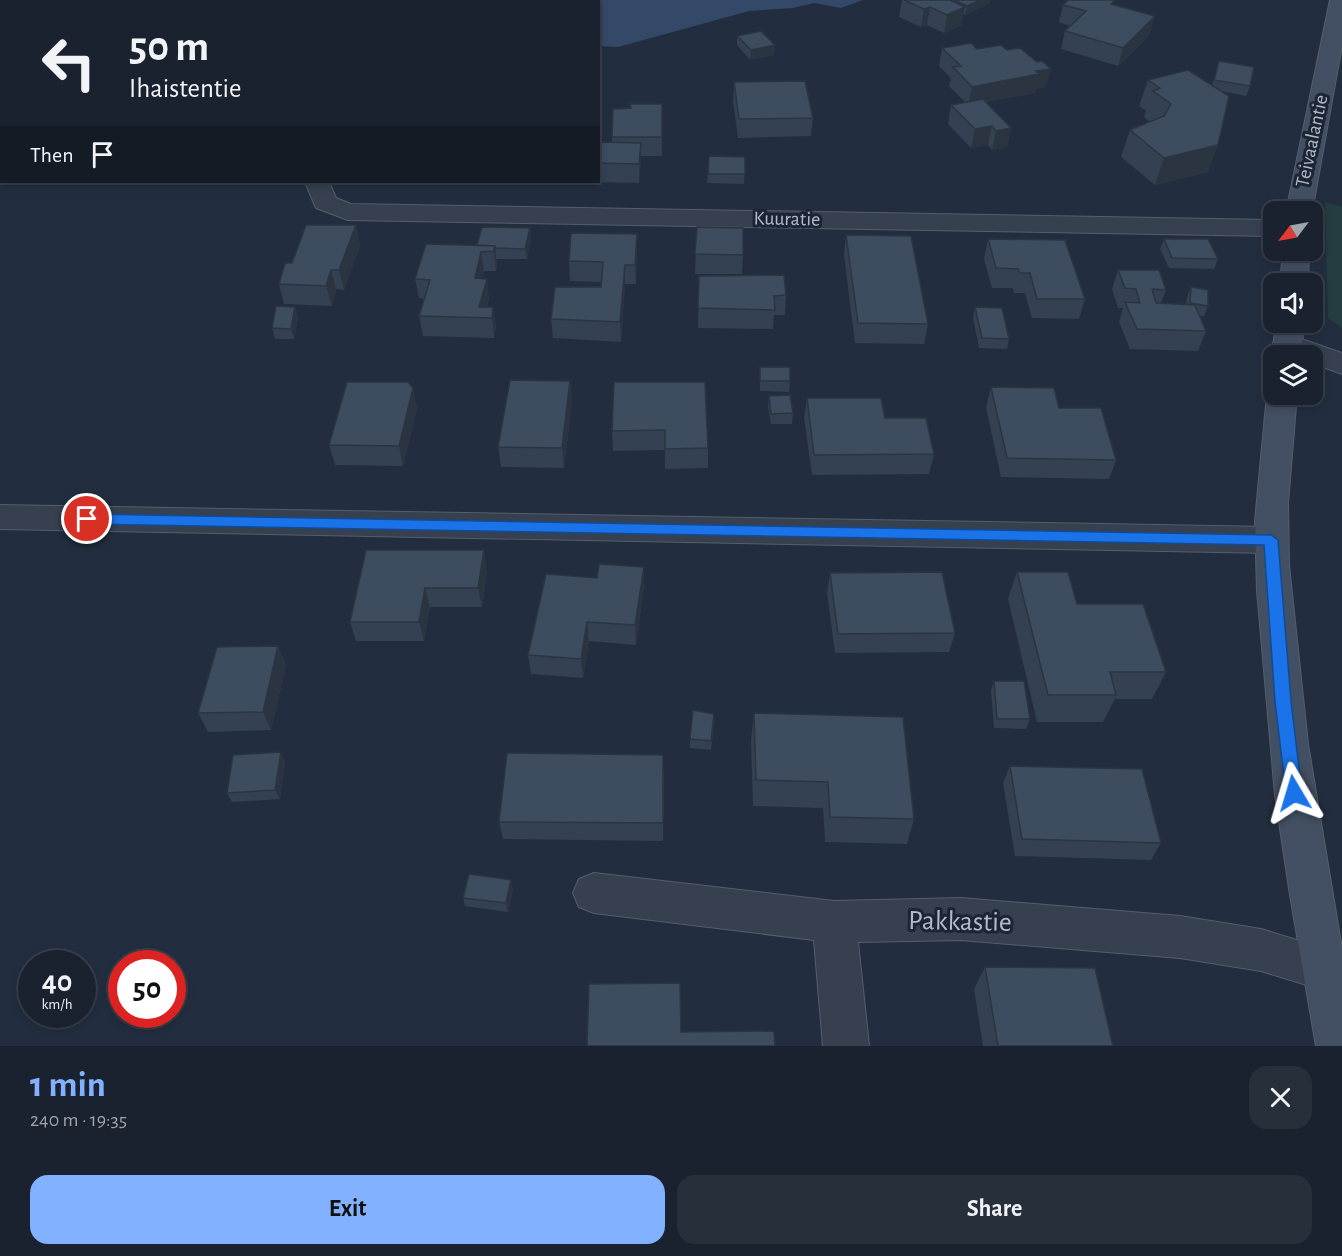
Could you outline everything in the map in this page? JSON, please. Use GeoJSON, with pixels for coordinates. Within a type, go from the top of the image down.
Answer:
{"type":"FeatureCollection","features":[{"type":"Feature","properties":{"kind":"main road","name":"Teivaalantie"},"geometry":{"type":"LineString","coordinates":[[1302,201],[1335,66],[1340,0]]}},
{"type":"Feature","properties":{"kind":"main road"},"geometry":{"type":"LineString","coordinates":[[1281,405],[1274,474],[1271,540],[1283,701],[1291,770],[1323,968],[1339,1046]]}},
{"type":"Feature","properties":{"kind":"street","name":"Kuuratie"},"geometry":{"type":"LineString","coordinates":[[317,183],[326,203],[348,212],[1263,228]]}},
{"type":"Feature","properties":{"kind":"street"},"geometry":{"type":"LineString","coordinates":[[1288,340],[1342,364]]}},
{"type":"Feature","properties":{"kind":"street"},"geometry":{"type":"LineString","coordinates":[[0,517],[1271,540]]}},
{"type":"Feature","properties":{"kind":"street","name":"Pakkastie"},"geometry":{"type":"LineString","coordinates":[[594,893],[834,922],[961,919],[1180,937],[1261,950],[1323,968]]}},
{"type":"Feature","properties":{"kind":"street"},"geometry":{"type":"LineString","coordinates":[[834,922],[846,1046]]}},
{"type":"Feature","properties":{"kind":"green space"},"geometry":{"type":"Polygon","coordinates":[[[1325,202],[1342,207],[1342,328],[1328,318],[1325,202]]]}},
{"type":"Feature","properties":{"kind":"water"},"geometry":{"type":"Polygon","coordinates":[[[600,0],[863,0],[841,8],[814,3],[793,8],[749,11],[618,47],[600,46],[600,0]]]}},
{"type":"Feature","properties":{"kind":"building"},"geometry":{"type":"Polygon","coordinates":[[[904,0],[950,0],[965,7],[947,15],[930,7],[924,9],[904,0]]]}},
{"type":"Feature","properties":{"kind":"building"},"geometry":{"type":"Polygon","coordinates":[[[954,0],[980,0],[967,6],[954,0]]]}},
{"type":"Feature","properties":{"kind":"building"},"geometry":{"type":"Polygon","coordinates":[[[1068,0],[1115,0],[1111,4],[1155,16],[1123,48],[1065,31],[1086,11],[1063,5],[1068,0]]]}},
{"type":"Feature","properties":{"kind":"building"},"geometry":{"type":"Polygon","coordinates":[[[761,31],[775,45],[751,50],[737,36],[761,31]]]}},
{"type":"Feature","properties":{"kind":"building"},"geometry":{"type":"Polygon","coordinates":[[[971,43],[977,49],[1001,45],[1007,50],[1020,48],[1037,62],[1042,61],[1051,69],[1036,71],[1039,74],[972,87],[953,67],[961,66],[942,48],[971,43]]]}},
{"type":"Feature","properties":{"kind":"building"},"geometry":{"type":"Polygon","coordinates":[[[1219,61],[1254,67],[1250,86],[1214,80],[1219,61]]]}},
{"type":"Feature","properties":{"kind":"building"},"geometry":{"type":"Polygon","coordinates":[[[1188,70],[1229,96],[1218,145],[1164,158],[1130,130],[1164,116],[1171,104],[1153,91],[1160,88],[1148,80],[1188,70]]]}},
{"type":"Feature","properties":{"kind":"building"},"geometry":{"type":"Polygon","coordinates":[[[805,81],[813,118],[739,119],[734,82],[805,81]]]}},
{"type":"Feature","properties":{"kind":"building"},"geometry":{"type":"Polygon","coordinates":[[[983,99],[1011,128],[996,131],[992,126],[975,129],[951,105],[983,99]]]}},
{"type":"Feature","properties":{"kind":"building"},"geometry":{"type":"Polygon","coordinates":[[[630,104],[662,104],[662,137],[612,137],[613,109],[631,108],[630,104]]]}},
{"type":"Feature","properties":{"kind":"building"},"geometry":{"type":"Polygon","coordinates":[[[600,142],[641,143],[639,164],[600,163],[600,142]]]}},
{"type":"Feature","properties":{"kind":"building"},"geometry":{"type":"Polygon","coordinates":[[[709,156],[745,157],[745,174],[708,174],[709,156]]]}},
{"type":"Feature","properties":{"kind":"building"},"geometry":{"type":"Polygon","coordinates":[[[306,225],[356,225],[339,270],[331,270],[326,286],[279,284],[285,263],[292,263],[306,225]]]}},
{"type":"Feature","properties":{"kind":"building"},"geometry":{"type":"Polygon","coordinates":[[[482,227],[530,228],[525,249],[477,245],[482,227]]]}},
{"type":"Feature","properties":{"kind":"building"},"geometry":{"type":"Polygon","coordinates":[[[697,227],[743,228],[743,255],[695,254],[697,227]]]}},
{"type":"Feature","properties":{"kind":"building"},"geometry":{"type":"Polygon","coordinates":[[[571,233],[637,234],[635,265],[625,265],[620,322],[551,319],[555,287],[601,287],[603,262],[569,261],[571,233]]]}},
{"type":"Feature","properties":{"kind":"building"},"geometry":{"type":"Polygon","coordinates":[[[846,235],[911,236],[928,324],[858,323],[846,235]]]}},
{"type":"Feature","properties":{"kind":"building"},"geometry":{"type":"Polygon","coordinates":[[[988,239],[1065,240],[1085,299],[1037,299],[1030,273],[1020,273],[1018,269],[996,268],[988,239]]]}},
{"type":"Feature","properties":{"kind":"building"},"geometry":{"type":"Polygon","coordinates":[[[1164,239],[1208,239],[1218,259],[1172,258],[1164,239]]]}},
{"type":"Feature","properties":{"kind":"building"},"geometry":{"type":"Polygon","coordinates":[[[426,244],[495,246],[494,251],[481,252],[475,278],[487,279],[479,307],[493,307],[492,318],[419,316],[430,280],[415,279],[426,244]]]}},
{"type":"Feature","properties":{"kind":"building"},"geometry":{"type":"Polygon","coordinates":[[[1118,270],[1159,270],[1166,290],[1152,289],[1156,303],[1195,305],[1206,331],[1137,329],[1125,302],[1140,303],[1136,289],[1125,288],[1118,270]]]}},
{"type":"Feature","properties":{"kind":"building"},"geometry":{"type":"Polygon","coordinates":[[[784,275],[786,295],[774,296],[775,310],[698,308],[699,276],[784,275]]]}},
{"type":"Feature","properties":{"kind":"building"},"geometry":{"type":"Polygon","coordinates":[[[1191,287],[1208,290],[1208,306],[1190,303],[1191,287]]]}},
{"type":"Feature","properties":{"kind":"building"},"geometry":{"type":"Polygon","coordinates":[[[276,306],[295,307],[291,329],[272,328],[276,306]]]}},
{"type":"Feature","properties":{"kind":"building"},"geometry":{"type":"Polygon","coordinates":[[[975,307],[1002,308],[1009,339],[982,338],[975,307]]]}},
{"type":"Feature","properties":{"kind":"building"},"geometry":{"type":"Polygon","coordinates":[[[760,367],[790,367],[790,381],[760,381],[760,367]]]}},
{"type":"Feature","properties":{"kind":"building"},"geometry":{"type":"Polygon","coordinates":[[[510,380],[570,381],[562,448],[498,447],[510,380]]]}},
{"type":"Feature","properties":{"kind":"building"},"geometry":{"type":"Polygon","coordinates":[[[347,382],[408,382],[413,388],[399,446],[329,445],[347,382]]]}},
{"type":"Feature","properties":{"kind":"building"},"geometry":{"type":"Polygon","coordinates":[[[614,382],[705,382],[708,448],[665,449],[665,430],[612,431],[614,382]]]}},
{"type":"Feature","properties":{"kind":"building"},"geometry":{"type":"Polygon","coordinates":[[[991,387],[1054,388],[1059,408],[1101,408],[1116,460],[1007,458],[991,387]]]}},
{"type":"Feature","properties":{"kind":"building"},"geometry":{"type":"Polygon","coordinates":[[[790,395],[793,413],[771,414],[769,396],[790,395]]]}},
{"type":"Feature","properties":{"kind":"building"},"geometry":{"type":"Polygon","coordinates":[[[807,398],[881,398],[885,418],[926,418],[934,454],[814,455],[807,398]]]}},
{"type":"Feature","properties":{"kind":"building"},"geometry":{"type":"Polygon","coordinates":[[[366,550],[484,550],[478,588],[425,588],[419,622],[350,622],[366,550]]]}},
{"type":"Feature","properties":{"kind":"building"},"geometry":{"type":"Polygon","coordinates":[[[599,564],[644,567],[635,625],[587,622],[581,659],[528,655],[546,574],[597,578],[599,564]]]}},
{"type":"Feature","properties":{"kind":"building"},"geometry":{"type":"Polygon","coordinates":[[[942,572],[955,633],[838,634],[830,573],[942,572]]]}},
{"type":"Feature","properties":{"kind":"building"},"geometry":{"type":"Polygon","coordinates":[[[1017,572],[1068,572],[1077,604],[1143,604],[1166,672],[1110,672],[1116,695],[1048,695],[1017,572]]]}},
{"type":"Feature","properties":{"kind":"building"},"geometry":{"type":"Polygon","coordinates":[[[278,646],[263,712],[198,713],[217,647],[278,646]]]}},
{"type":"Feature","properties":{"kind":"building"},"geometry":{"type":"Polygon","coordinates":[[[994,681],[1024,681],[1030,719],[997,719],[994,681]]]}},
{"type":"Feature","properties":{"kind":"building"},"geometry":{"type":"Polygon","coordinates":[[[693,710],[714,714],[711,741],[690,739],[693,710]]]}},
{"type":"Feature","properties":{"kind":"building"},"geometry":{"type":"Polygon","coordinates":[[[754,713],[903,717],[914,819],[830,817],[828,782],[756,780],[754,713]]]}},
{"type":"Feature","properties":{"kind":"building"},"geometry":{"type":"Polygon","coordinates":[[[281,752],[275,790],[227,793],[233,755],[281,752]]]}},
{"type":"Feature","properties":{"kind":"building"},"geometry":{"type":"Polygon","coordinates":[[[507,753],[663,755],[663,823],[499,822],[507,753]]]}},
{"type":"Feature","properties":{"kind":"building"},"geometry":{"type":"Polygon","coordinates":[[[1010,766],[1142,769],[1161,843],[1022,839],[1010,766]]]}},
{"type":"Feature","properties":{"kind":"building"},"geometry":{"type":"Polygon","coordinates":[[[469,874],[511,880],[506,903],[463,898],[469,874]]]}},
{"type":"Feature","properties":{"kind":"building"},"geometry":{"type":"Polygon","coordinates":[[[985,967],[1095,968],[1113,1046],[998,1046],[985,967]]]}},
{"type":"Feature","properties":{"kind":"building"},"geometry":{"type":"Polygon","coordinates":[[[680,983],[681,1032],[774,1031],[775,1046],[587,1046],[589,984],[680,983]]]}},
{"type":"Feature","properties":{"kind":"route"},"geometry":{"type":"LineString","coordinates":[[87,519],[1204,537],[1271,540],[1283,701],[1294,793]]}}]}
